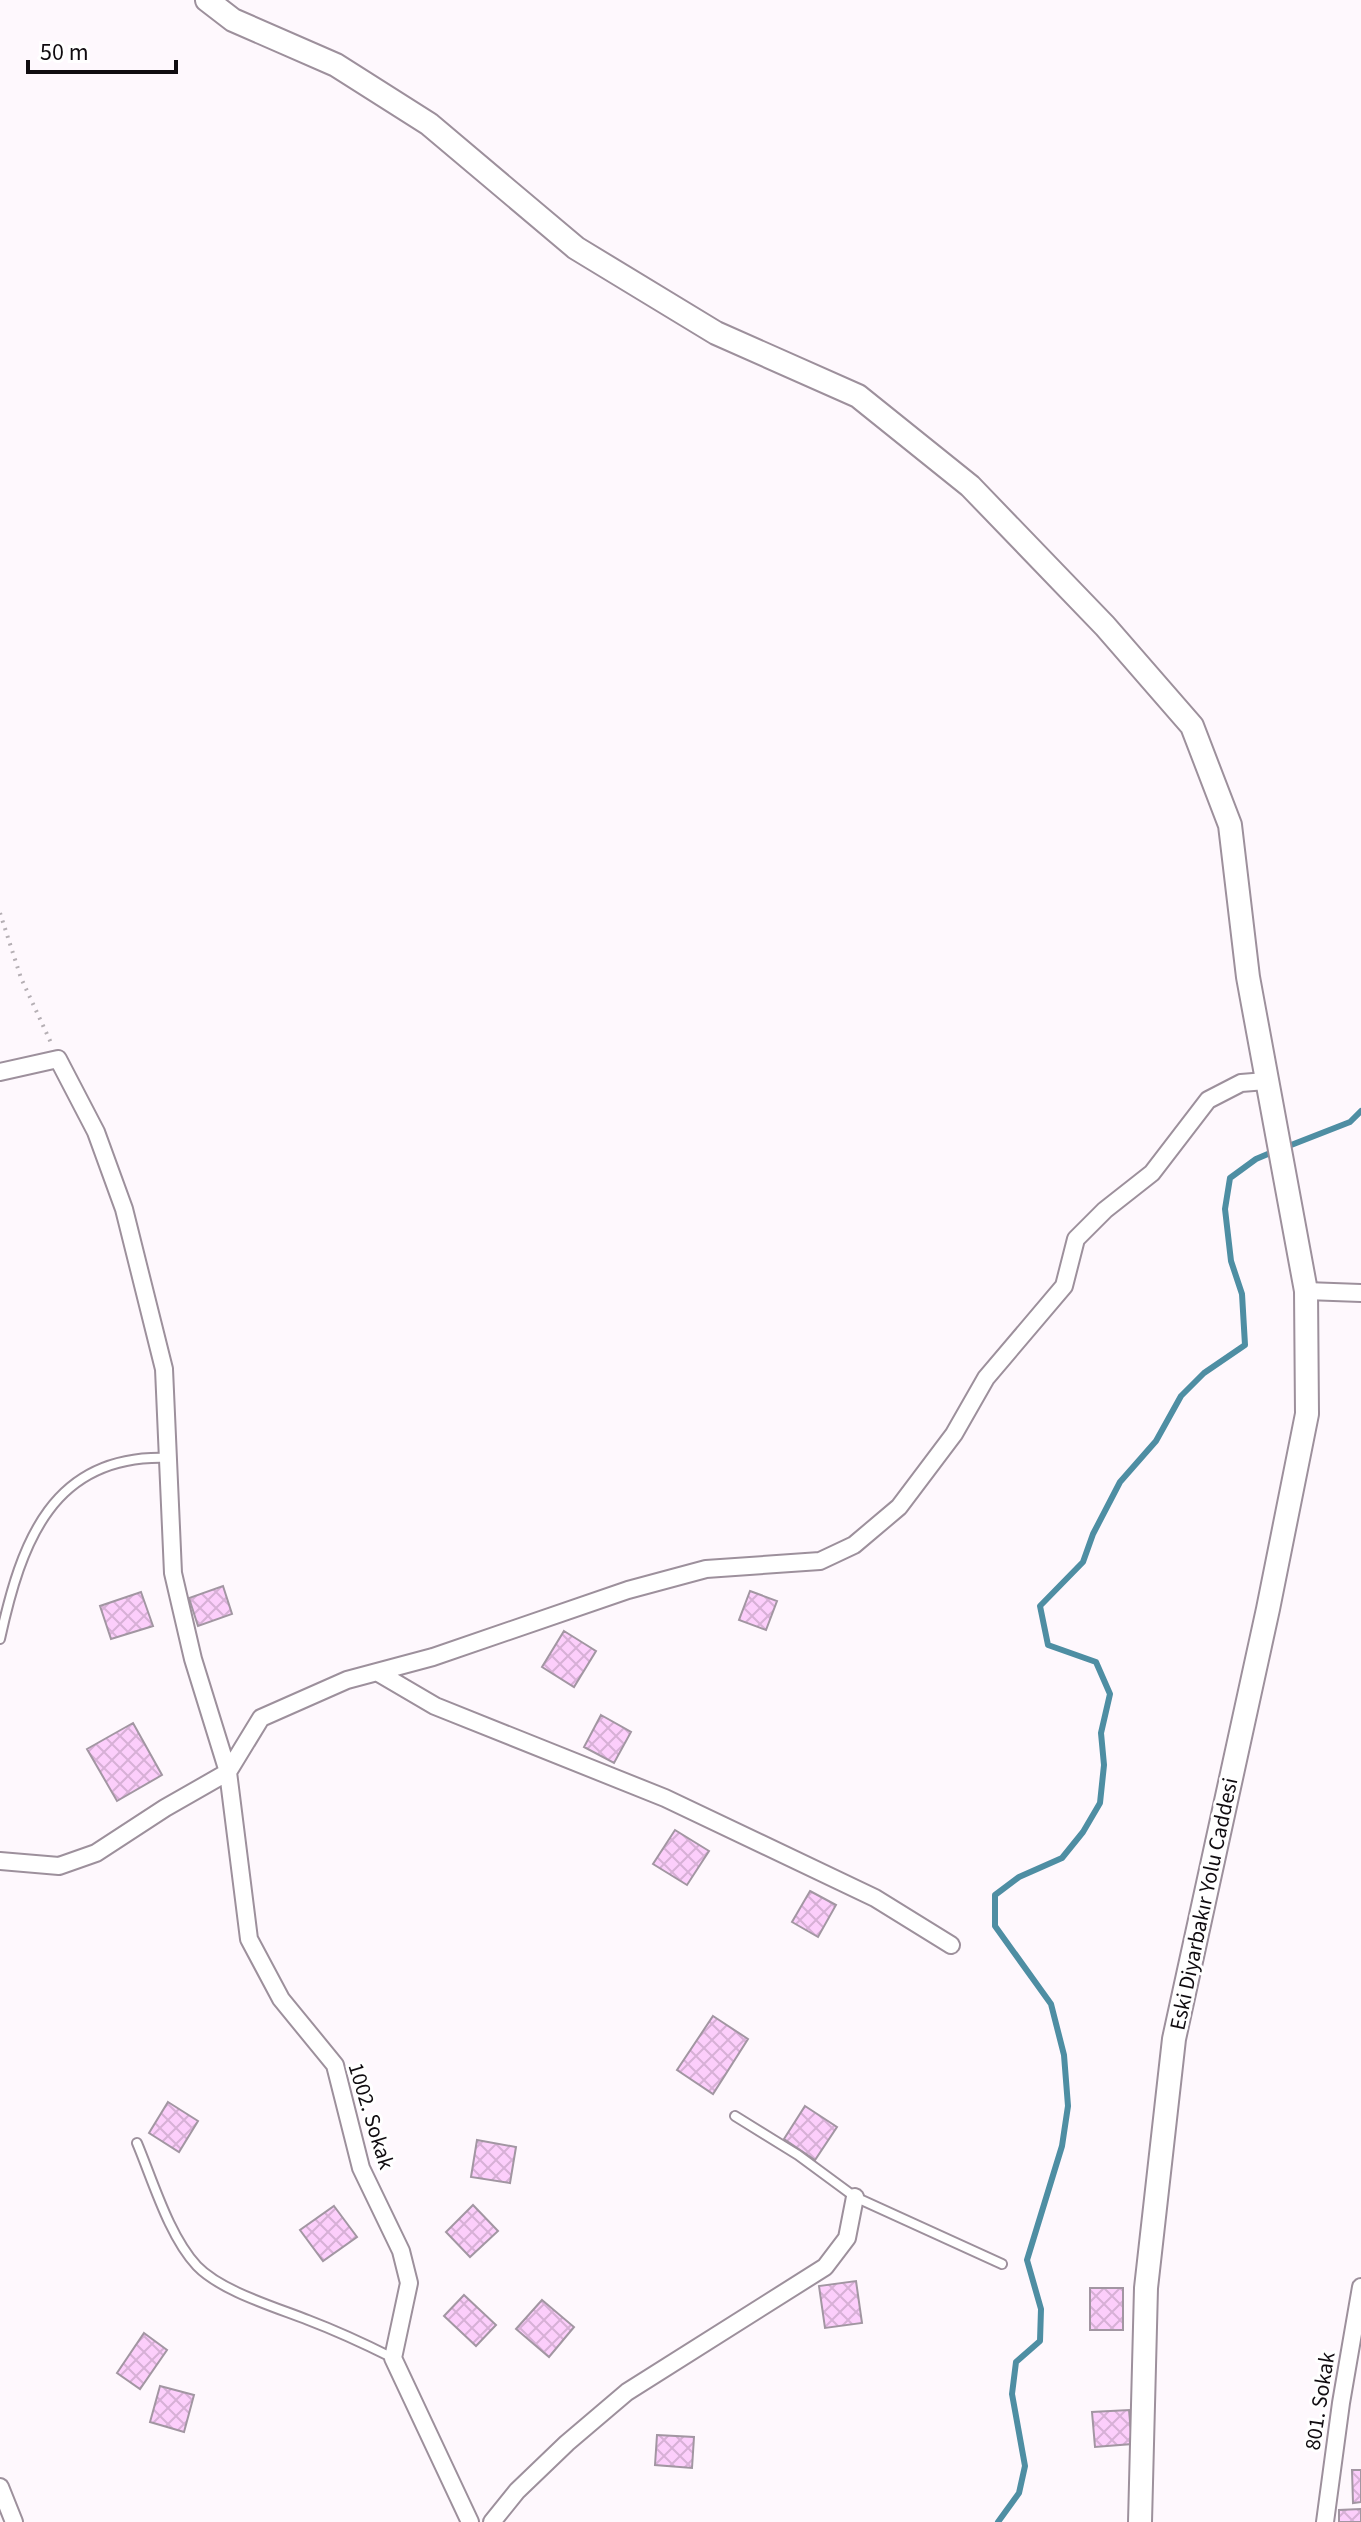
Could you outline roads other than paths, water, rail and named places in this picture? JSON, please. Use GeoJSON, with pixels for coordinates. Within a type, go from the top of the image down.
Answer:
{"type":"FeatureCollection","features":[{"type":"Feature","properties":{"kind":"street","name":"Eski Diyarbakır Yolu Caddesi"},"geometry":{"type":"LineString","coordinates":[[207,0],[233,20],[336,65],[429,124],[576,248],[716,333],[858,396],[970,486],[1105,626],[1192,726],[1230,825],[1248,977],[1306,1291],[1307,1414],[1268,1609],[1174,2039],[1146,2288],[1140,2522]]}},
{"type":"Feature","properties":{"kind":"street","name":"1002. Sokak"},"geometry":{"type":"LineString","coordinates":[[0,1072],[58,1059],[96,1132],[136,1248],[164,1369],[173,1573],[193,1659],[228,1772],[249,1939],[281,1999],[335,2065],[361,2168],[401,2251],[409,2283],[393,2358]]}},
{"type":"Feature","properties":{"kind":"street"},"geometry":{"type":"LineString","coordinates":[[0,1861],[59,1866],[96,1853],[228,1772],[261,1718],[347,1680],[433,1657],[628,1590],[706,1569],[820,1561],[854,1545],[899,1507],[954,1434],[986,1378],[1064,1286],[1076,1239],[1105,1210],[1152,1173],[1208,1100],[1241,1083],[1266,1081]]}},
{"type":"Feature","properties":{"kind":"street"},"geometry":{"type":"LineString","coordinates":[[1306,1291],[1361,1293]]}},
{"type":"Feature","properties":{"kind":"street"},"geometry":{"type":"LineString","coordinates":[[377,1672],[435,1706],[665,1798],[875,1898],[951,1945]]}},
{"type":"Feature","properties":{"kind":"street"},"geometry":{"type":"LineString","coordinates":[[492,2522],[517,2491],[627,2392],[825,2267],[847,2238],[855,2197]]}},
{"type":"Feature","properties":{"kind":"street","name":"801. Sokak"},"geometry":{"type":"LineString","coordinates":[[1325,2522],[1361,2287]]}},
{"type":"Feature","properties":{"kind":"street"},"geometry":{"type":"LineString","coordinates":[[393,2358],[470,2522]]}},
{"type":"Feature","properties":{"kind":"street"},"geometry":{"type":"LineString","coordinates":[[0,2487],[14,2522]]}},
{"type":"Feature","properties":{"kind":"lane"},"geometry":{"type":"LineString","coordinates":[[0,1639],[18,1569],[42,1522],[77,1479],[102,1467],[133,1459],[169,1458]]}},
{"type":"Feature","properties":{"kind":"lane"},"geometry":{"type":"LineString","coordinates":[[735,2116],[798,2155],[855,2197],[1002,2264]]}},
{"type":"Feature","properties":{"kind":"lane"},"geometry":{"type":"LineString","coordinates":[[137,2143],[181,2243],[197,2266],[216,2280],[255,2299],[393,2358]]}},
{"type":"Feature","properties":{"kind":"waterway"},"geometry":{"type":"LineString","coordinates":[[1286,1147],[1350,1122],[1361,1111]]}},
{"type":"Feature","properties":{"kind":"waterway"},"geometry":{"type":"LineString","coordinates":[[998,2522],[1019,2493],[1025,2466],[1012,2394],[1016,2362],[1040,2341],[1041,2309],[1027,2260],[1062,2146],[1068,2106],[1064,2055],[1051,2004],[995,1926],[995,1895],[1019,1877],[1062,1858],[1083,1832],[1100,1803],[1104,1765],[1101,1733],[1110,1694],[1096,1662],[1048,1645],[1040,1606],[1083,1562],[1093,1534],[1120,1482],[1156,1441],[1181,1396],[1204,1373],[1245,1345],[1242,1294],[1231,1261],[1225,1209],[1230,1178],[1256,1159],[1275,1151]]}}]}
